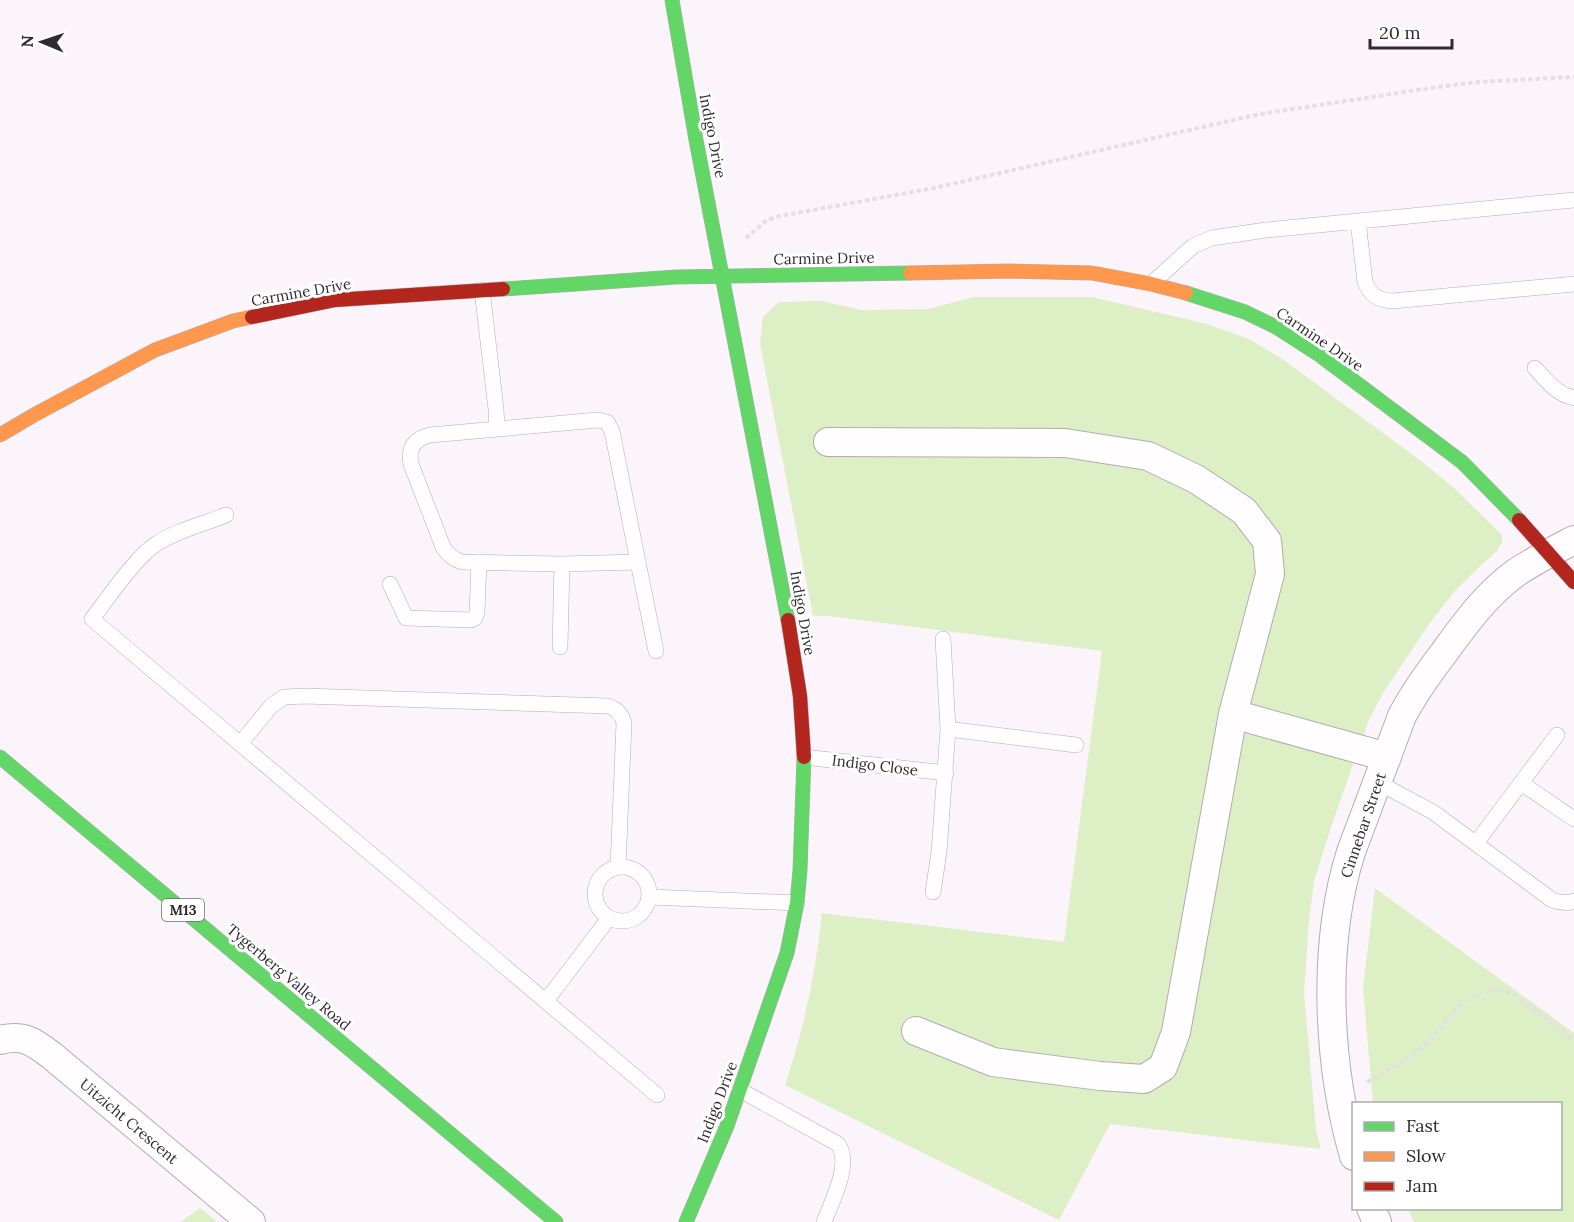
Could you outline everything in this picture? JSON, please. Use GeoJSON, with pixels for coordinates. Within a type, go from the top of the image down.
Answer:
{"type":"FeatureCollection","features":[{"type":"Feature","properties":{"kind":"street","name":"Indigo Drive"},"geometry":{"type":"LineString","coordinates":[[672,0],[696,140],[787,612],[800,696],[804,757],[800,870],[797,903],[787,953],[727,1126],[686,1222]]}},
{"type":"Feature","properties":{"kind":"street","name":"Carmine Drive"},"geometry":{"type":"LineString","coordinates":[[0,435],[155,350],[233,321],[335,300],[676,277],[1010,271],[1092,273],[1152,284],[1202,297],[1245,312],[1276,327],[1318,354],[1462,462],[1525,526],[1574,582]]}},
{"type":"Feature","properties":{"kind":"street"},"geometry":{"type":"LineString","coordinates":[[828,442],[1065,443],[1148,456],[1196,479],[1244,511],[1267,541],[1270,574],[1233,714],[1176,1032],[1163,1068],[1144,1079],[1100,1076],[993,1062],[916,1031]]}},
{"type":"Feature","properties":{"kind":"street","name":"Cinnebar Street"},"geometry":{"type":"LineString","coordinates":[[1352,1152],[1340,1101],[1335,1060],[1332,995],[1335,923],[1344,874],[1402,716],[1413,695],[1485,598],[1518,572],[1574,540]]}},
{"type":"Feature","properties":{"kind":"street"},"geometry":{"type":"LineString","coordinates":[[1233,714],[1382,770]]}},
{"type":"Feature","properties":{"kind":"street","name":"Tygerberg Valley Road"},"geometry":{"type":"LineString","coordinates":[[0,757],[556,1222]]}},
{"type":"Feature","properties":{"kind":"street","name":"Uitzicht Crescent"},"geometry":{"type":"LineString","coordinates":[[0,1040],[16,1038],[34,1043],[51,1055],[250,1222]]}},
{"type":"Feature","properties":{"kind":"lane"},"geometry":{"type":"LineString","coordinates":[[1152,284],[1193,246],[1212,238],[1266,230],[1574,200]]}},
{"type":"Feature","properties":{"kind":"lane"},"geometry":{"type":"LineString","coordinates":[[1358,221],[1365,282],[1369,291],[1384,301],[1574,284]]}},
{"type":"Feature","properties":{"kind":"lane"},"geometry":{"type":"LineString","coordinates":[[482,290],[497,429]]}},
{"type":"Feature","properties":{"kind":"lane"},"geometry":{"type":"LineString","coordinates":[[1535,368],[1553,389],[1574,398]]}},
{"type":"Feature","properties":{"kind":"lane"},"geometry":{"type":"LineString","coordinates":[[638,562],[562,564],[462,562],[454,559],[443,548],[410,456],[411,448],[415,442],[429,435],[598,420],[607,422],[612,431],[656,651]]}},
{"type":"Feature","properties":{"kind":"lane"},"geometry":{"type":"LineString","coordinates":[[226,515],[165,538],[150,548],[92,619],[657,1095]]}},
{"type":"Feature","properties":{"kind":"lane"},"geometry":{"type":"LineString","coordinates":[[390,584],[406,618],[471,620],[477,615],[479,562]]}},
{"type":"Feature","properties":{"kind":"lane"},"geometry":{"type":"LineString","coordinates":[[560,647],[562,564]]}},
{"type":"Feature","properties":{"kind":"lane"},"geometry":{"type":"LineString","coordinates":[[933,892],[939,852],[948,729],[943,639]]}},
{"type":"Feature","properties":{"kind":"lane"},"geometry":{"type":"LineString","coordinates":[[240,744],[271,706],[284,697],[596,705],[614,708],[619,712],[624,723],[618,867]]}},
{"type":"Feature","properties":{"kind":"lane"},"geometry":{"type":"LineString","coordinates":[[948,729],[1076,745]]}},
{"type":"Feature","properties":{"kind":"lane"},"geometry":{"type":"LineString","coordinates":[[1476,843],[1557,735]]}},
{"type":"Feature","properties":{"kind":"lane","name":"Indigo Close"},"geometry":{"type":"LineString","coordinates":[[804,757],[946,773]]}},
{"type":"Feature","properties":{"kind":"lane"},"geometry":{"type":"LineString","coordinates":[[1382,770],[1433,812],[1552,900],[1560,903],[1574,901]]}},
{"type":"Feature","properties":{"kind":"lane"},"geometry":{"type":"LineString","coordinates":[[1521,783],[1574,819]]}},
{"type":"Feature","properties":{"kind":"lane"},"geometry":{"type":"LineString","coordinates":[[618,867],[632,868],[640,872],[649,888],[650,897],[642,913],[626,921],[609,918],[597,904],[595,895],[600,878],[606,872],[618,867]]}},
{"type":"Feature","properties":{"kind":"lane"},"geometry":{"type":"LineString","coordinates":[[650,897],[797,903]]}},
{"type":"Feature","properties":{"kind":"lane"},"geometry":{"type":"LineString","coordinates":[[546,1001],[609,918]]}},
{"type":"Feature","properties":{"kind":"lane"},"geometry":{"type":"LineString","coordinates":[[740,1090],[838,1144],[844,1165],[824,1222]]}},
{"type":"Feature","properties":{"kind":"path"},"geometry":{"type":"LineString","coordinates":[[741,242],[767,220],[780,216],[934,188],[1260,114],[1478,82],[1574,77]]}},
{"type":"Feature","properties":{"kind":"path"},"geometry":{"type":"LineString","coordinates":[[1364,1084],[1419,1049],[1441,1029],[1463,1003],[1473,995],[1485,991],[1504,991],[1513,994],[1574,1041]]}},
{"type":"Feature","properties":{"kind":"green space"},"geometry":{"type":"Polygon","coordinates":[[[974,297],[1092,297],[1207,324],[1249,339],[1281,358],[1421,461],[1454,488],[1502,535],[1502,542],[1497,551],[1454,592],[1429,624],[1383,693],[1369,720],[1314,881],[1304,993],[1316,1130],[1321,1149],[1110,1124],[1059,1220],[785,1085],[808,1000],[822,913],[1064,942],[1102,651],[829,616],[813,616],[760,344],[763,317],[779,302],[821,301],[862,310],[929,309],[974,297]]]}},
{"type":"Feature","properties":{"kind":"green space"},"geometry":{"type":"Polygon","coordinates":[[[1375,888],[1574,1033],[1574,1222],[1414,1222],[1408,1210],[1562,1210],[1562,1102],[1373,1102],[1363,988],[1375,888]]]}},
{"type":"Feature","properties":{"kind":"green space"},"geometry":{"type":"Polygon","coordinates":[[[200,1208],[217,1222],[181,1222],[200,1208]]]}},
{"type":"Feature","properties":{"kind":"traffic: fast"},"geometry":{"type":"LineString","coordinates":[[672,0],[696,140],[788,620]]}},
{"type":"Feature","properties":{"kind":"traffic: fast"},"geometry":{"type":"LineString","coordinates":[[503,289],[676,277],[910,273]]}},
{"type":"Feature","properties":{"kind":"traffic: fast"},"geometry":{"type":"LineString","coordinates":[[1186,293],[1245,312],[1276,327],[1318,354],[1462,462],[1519,520]]}},
{"type":"Feature","properties":{"kind":"traffic: fast"},"geometry":{"type":"LineString","coordinates":[[0,757],[556,1222]]}},
{"type":"Feature","properties":{"kind":"traffic: fast"},"geometry":{"type":"LineString","coordinates":[[686,1222],[727,1126],[787,953],[797,903],[800,870],[804,757]]}},
{"type":"Feature","properties":{"kind":"traffic: slow"},"geometry":{"type":"LineString","coordinates":[[910,273],[1010,271],[1092,273],[1186,293]]}},
{"type":"Feature","properties":{"kind":"traffic: slow"},"geometry":{"type":"LineString","coordinates":[[0,435],[155,350],[233,321],[252,317]]}},
{"type":"Feature","properties":{"kind":"traffic: jam"},"geometry":{"type":"LineString","coordinates":[[252,317],[335,300],[503,289]]}},
{"type":"Feature","properties":{"kind":"traffic: jam"},"geometry":{"type":"LineString","coordinates":[[1519,520],[1574,582]]}},
{"type":"Feature","properties":{"kind":"traffic: jam"},"geometry":{"type":"LineString","coordinates":[[788,620],[800,696],[804,757]]}}]}
